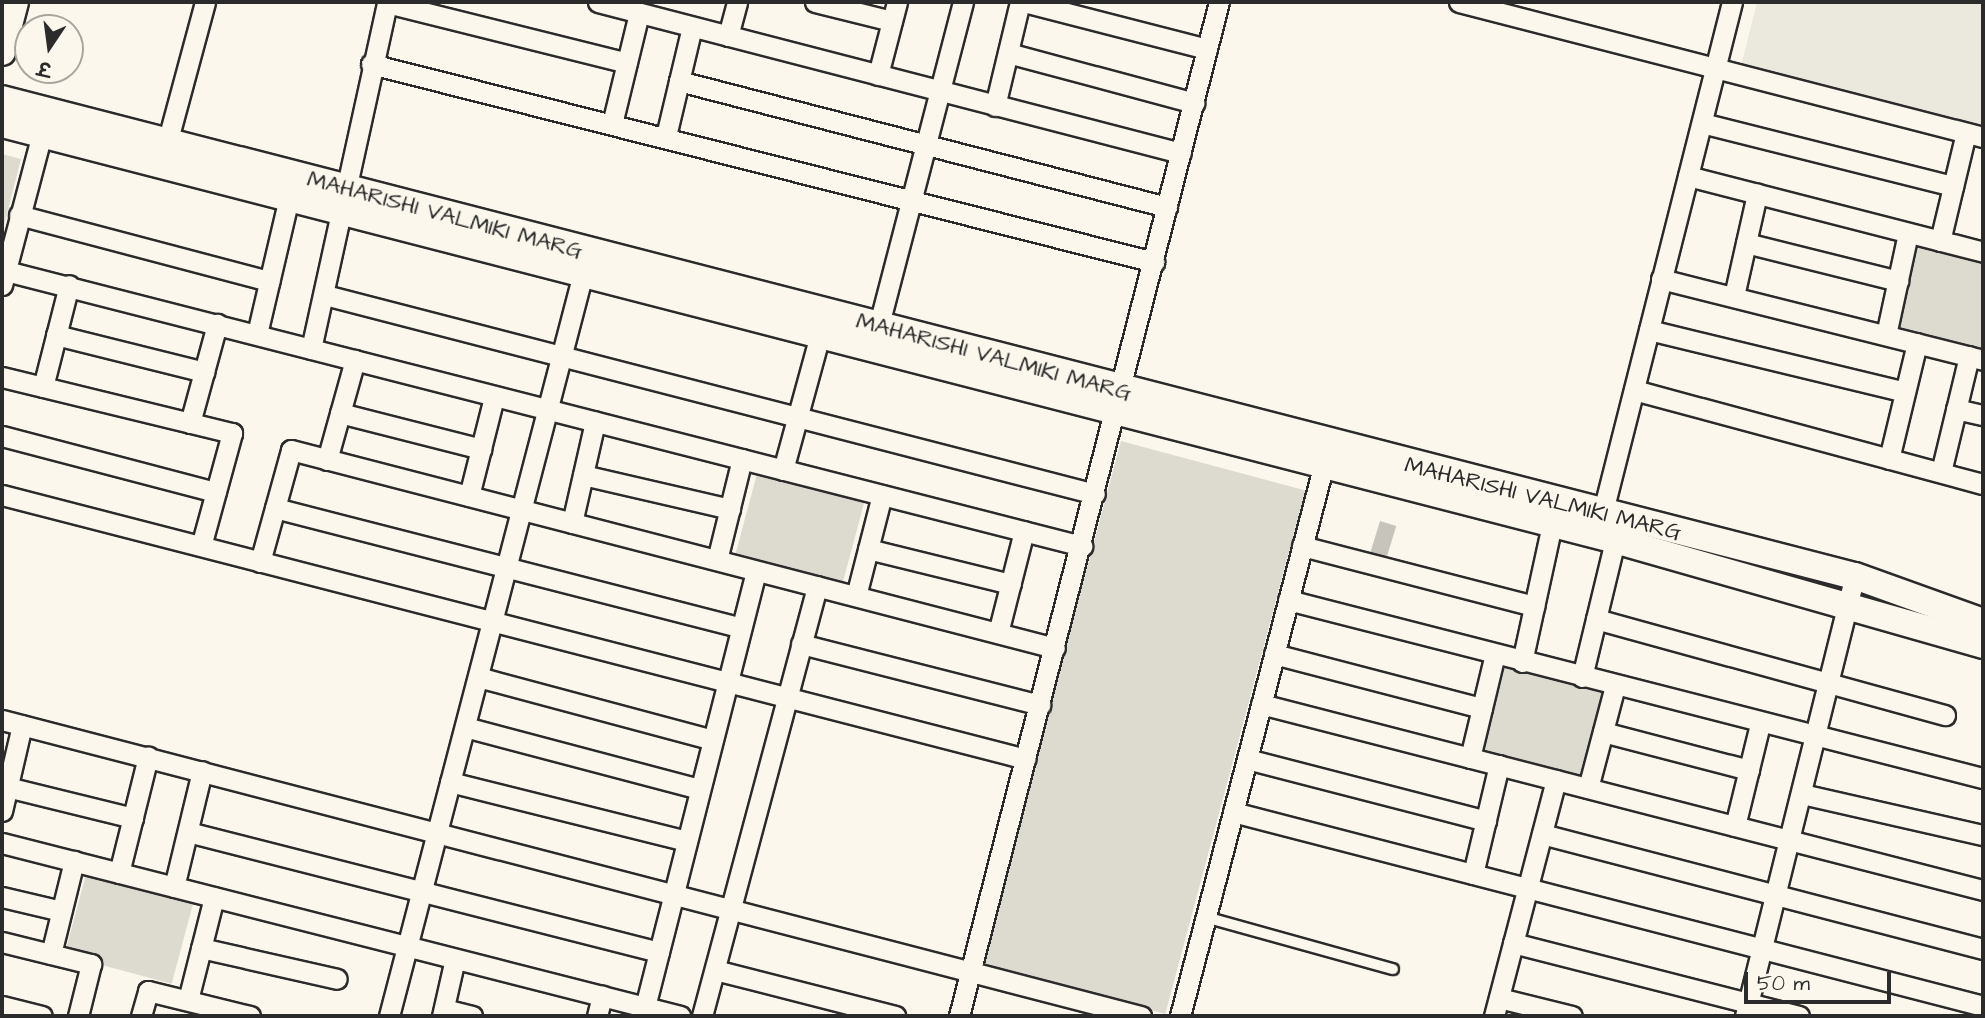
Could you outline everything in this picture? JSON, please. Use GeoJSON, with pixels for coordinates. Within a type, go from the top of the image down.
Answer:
{"type":"FeatureCollection","features":[{"type":"Feature","properties":{"kind":"street"},"geometry":{"type":"LineString","coordinates":[[2,52],[15,2]]}},
{"type":"Feature","properties":{"kind":"street"},"geometry":{"type":"LineString","coordinates":[[167,143],[205,2]]}},
{"type":"Feature","properties":{"kind":"street"},"geometry":{"type":"LineString","coordinates":[[728,36],[737,2]]}},
{"type":"Feature","properties":{"kind":"street"},"geometry":{"type":"LineString","coordinates":[[815,2],[895,11],[878,75]]}},
{"type":"Feature","properties":{"kind":"street"},"geometry":{"type":"LineString","coordinates":[[875,338],[963,2]]}},
{"type":"Feature","properties":{"kind":"street"},"geometry":{"type":"LineString","coordinates":[[995,106],[1022,2],[1207,49]]}},
{"type":"Feature","properties":{"kind":"street"},"geometry":{"type":"LineString","coordinates":[[959,1016],[1096,494],[1219,2]]}},
{"type":"Feature","properties":{"kind":"street"},"geometry":{"type":"LineString","coordinates":[[1459,2],[1527,10],[1715,69],[1974,135],[1953,186],[1940,241]]}},
{"type":"Feature","properties":{"kind":"street"},"geometry":{"type":"LineString","coordinates":[[1582,677],[1596,619],[1609,527],[1634,390],[1732,2]]}},
{"type":"Feature","properties":{"kind":"street"},"geometry":{"type":"LineString","coordinates":[[311,349],[325,295],[341,201],[371,64],[387,3],[627,63]]}},
{"type":"Feature","properties":{"kind":"street"},"geometry":{"type":"LineString","coordinates":[[605,3],[1181,153]]}},
{"type":"Feature","properties":{"kind":"street"},"geometry":{"type":"LineString","coordinates":[[612,124],[639,13]]}},
{"type":"Feature","properties":{"kind":"street"},"geometry":{"type":"LineString","coordinates":[[666,136],[692,27]]}},
{"type":"Feature","properties":{"kind":"street"},"geometry":{"type":"LineString","coordinates":[[1008,53],[1194,103]]}},
{"type":"Feature","properties":{"kind":"street"},"geometry":{"type":"LineString","coordinates":[[371,64],[912,197],[1154,262]]}},
{"type":"Feature","properties":{"kind":"street"},"geometry":{"type":"LineString","coordinates":[[679,81],[1167,207]]}},
{"type":"Feature","properties":{"kind":"street","name":"MAHARISHI VALMIKI MARG"},"geometry":{"type":"LineString","coordinates":[[2,99],[45,123],[1609,527],[1983,645]]}},
{"type":"Feature","properties":{"kind":"street"},"geometry":{"type":"LineString","coordinates":[[45,123],[4,278],[69,285],[495,397],[1082,546]]}},
{"type":"Feature","properties":{"kind":"street","name":"MAHARISHI VALMIKI MARG"},"geometry":{"type":"LineString","coordinates":[[2,124],[45,123],[167,143],[291,187]]}},
{"type":"Feature","properties":{"kind":"street"},"geometry":{"type":"LineString","coordinates":[[1702,123],[1953,186]]}},
{"type":"Feature","properties":{"kind":"street"},"geometry":{"type":"LineString","coordinates":[[1688,176],[1983,252]]}},
{"type":"Feature","properties":{"kind":"street"},"geometry":{"type":"LineString","coordinates":[[257,334],[291,187]]}},
{"type":"Feature","properties":{"kind":"street"},"geometry":{"type":"LineString","coordinates":[[1734,296],[1758,194]]}},
{"type":"Feature","properties":{"kind":"street"},"geometry":{"type":"LineString","coordinates":[[19,215],[269,281]]}},
{"type":"Feature","properties":{"kind":"street"},"geometry":{"type":"LineString","coordinates":[[1885,335],[1908,233]]}},
{"type":"Feature","properties":{"kind":"street"},"geometry":{"type":"LineString","coordinates":[[1746,243],[1898,281]]}},
{"type":"Feature","properties":{"kind":"street"},"geometry":{"type":"LineString","coordinates":[[389,1016],[586,264]]}},
{"type":"Feature","properties":{"kind":"street","name":"MAHARISHI VALMIKI MARG"},"geometry":{"type":"LineString","coordinates":[[586,264],[820,335],[875,338]]}},
{"type":"Feature","properties":{"kind":"street"},"geometry":{"type":"LineString","coordinates":[[1661,279],[1976,358],[1956,409],[1941,472]]}},
{"type":"Feature","properties":{"kind":"street"},"geometry":{"type":"LineString","coordinates":[[43,387],[69,285]]}},
{"type":"Feature","properties":{"kind":"street"},"geometry":{"type":"LineString","coordinates":[[325,295],[561,359],[1096,494]]}},
{"type":"Feature","properties":{"kind":"street"},"geometry":{"type":"LineString","coordinates":[[190,423],[217,324]]}},
{"type":"Feature","properties":{"kind":"street"},"geometry":{"type":"LineString","coordinates":[[1649,330],[1905,391]]}},
{"type":"Feature","properties":{"kind":"street"},"geometry":{"type":"LineString","coordinates":[[56,335],[204,372]]}},
{"type":"Feature","properties":{"kind":"street"},"geometry":{"type":"LineString","coordinates":[[783,470],[820,335]]}},
{"type":"Feature","properties":{"kind":"street"},"geometry":{"type":"LineString","coordinates":[[1889,459],[1917,343]]}},
{"type":"Feature","properties":{"kind":"street"},"geometry":{"type":"LineString","coordinates":[[327,460],[355,360]]}},
{"type":"Feature","properties":{"kind":"street"},"geometry":{"type":"LineString","coordinates":[[2,377],[232,433],[201,547]]}},
{"type":"Feature","properties":{"kind":"street"},"geometry":{"type":"LineString","coordinates":[[1634,390],[1983,484]]}},
{"type":"Feature","properties":{"kind":"street"},"geometry":{"type":"LineString","coordinates":[[469,496],[495,397]]}},
{"type":"Feature","properties":{"kind":"street"},"geometry":{"type":"LineString","coordinates":[[1956,409],[1983,415]]}},
{"type":"Feature","properties":{"kind":"street"},"geometry":{"type":"LineString","coordinates":[[340,413],[481,449]]}},
{"type":"Feature","properties":{"kind":"street"},"geometry":{"type":"LineString","coordinates":[[572,523],[596,422]]}},
{"type":"Feature","properties":{"kind":"street"},"geometry":{"type":"LineString","coordinates":[[2,436],[216,492]]}},
{"type":"Feature","properties":{"kind":"street"},"geometry":{"type":"LineString","coordinates":[[260,562],[291,450],[1055,648]]}},
{"type":"Feature","properties":{"kind":"street"},"geometry":{"type":"LineString","coordinates":[[1180,1016],[1326,454]]}},
{"type":"Feature","properties":{"kind":"street","name":"MAHARISHI VALMIKI MARG"},"geometry":{"type":"LineString","coordinates":[[1326,454],[1552,524],[1609,527],[1855,576],[1983,622]]}},
{"type":"Feature","properties":{"kind":"street"},"geometry":{"type":"LineString","coordinates":[[717,560],[742,459]]}},
{"type":"Feature","properties":{"kind":"street"},"geometry":{"type":"LineString","coordinates":[[583,475],[730,509]]}},
{"type":"Feature","properties":{"kind":"street"},"geometry":{"type":"LineString","coordinates":[[2,495],[1026,759]]}},
{"type":"Feature","properties":{"kind":"street"},"geometry":{"type":"LineString","coordinates":[[856,596],[882,495]]}},
{"type":"Feature","properties":{"kind":"street"},"geometry":{"type":"LineString","coordinates":[[275,508],[741,628]]}},
{"type":"Feature","properties":{"kind":"street"},"geometry":{"type":"LineString","coordinates":[[1522,662],[1552,524]]}},
{"type":"Feature","properties":{"kind":"street"},"geometry":{"type":"LineString","coordinates":[[998,633],[1024,531]]}},
{"type":"Feature","properties":{"kind":"street"},"geometry":{"type":"LineString","coordinates":[[1302,546],[1534,606]]}},
{"type":"Feature","properties":{"kind":"street"},"geometry":{"type":"LineString","coordinates":[[868,549],[1011,584]]}},
{"type":"Feature","properties":{"kind":"street"},"geometry":{"type":"LineString","coordinates":[[645,1007],[756,571]]}},
{"type":"Feature","properties":{"kind":"street"},"geometry":{"type":"LineString","coordinates":[[1747,1010],[1817,738],[1826,684],[1855,576]]}},
{"type":"Feature","properties":{"kind":"street"},"geometry":{"type":"LineString","coordinates":[[702,1016],[817,586]]}},
{"type":"Feature","properties":{"kind":"street"},"geometry":{"type":"LineString","coordinates":[[1288,600],[1760,724],[1983,778]]}},
{"type":"Feature","properties":{"kind":"street"},"geometry":{"type":"LineString","coordinates":[[1596,619],[1945,715]]}},
{"type":"Feature","properties":{"kind":"street"},"geometry":{"type":"LineString","coordinates":[[801,644],[1040,705]]}},
{"type":"Feature","properties":{"kind":"street"},"geometry":{"type":"LineString","coordinates":[[1274,654],[1482,708]]}},
{"type":"Feature","properties":{"kind":"street"},"geometry":{"type":"LineString","coordinates":[[1470,758],[1495,654]]}},
{"type":"Feature","properties":{"kind":"street"},"geometry":{"type":"LineString","coordinates":[[478,677],[713,740]]}},
{"type":"Feature","properties":{"kind":"street"},"geometry":{"type":"LineString","coordinates":[[1588,788],[1615,686]]}},
{"type":"Feature","properties":{"kind":"street"},"geometry":{"type":"LineString","coordinates":[[1261,704],[1983,890]]}},
{"type":"Feature","properties":{"kind":"street"},"geometry":{"type":"LineString","coordinates":[[2,720],[1141,1016]]}},
{"type":"Feature","properties":{"kind":"street"},"geometry":{"type":"LineString","coordinates":[[1735,826],[1760,724]]}},
{"type":"Feature","properties":{"kind":"street"},"geometry":{"type":"LineString","coordinates":[[2,811],[22,725]]}},
{"type":"Feature","properties":{"kind":"street"},"geometry":{"type":"LineString","coordinates":[[465,727],[700,789]]}},
{"type":"Feature","properties":{"kind":"street"},"geometry":{"type":"LineString","coordinates":[[1603,732],[1749,770]]}},
{"type":"Feature","properties":{"kind":"street"},"geometry":{"type":"LineString","coordinates":[[119,873],[148,757]]}},
{"type":"Feature","properties":{"kind":"street"},"geometry":{"type":"LineString","coordinates":[[1247,759],[1486,821]]}},
{"type":"Feature","properties":{"kind":"street"},"geometry":{"type":"LineString","coordinates":[[1473,874],[1499,765]]}},
{"type":"Feature","properties":{"kind":"street"},"geometry":{"type":"LineString","coordinates":[[174,887],[202,771]]}},
{"type":"Feature","properties":{"kind":"street"},"geometry":{"type":"LineString","coordinates":[[1556,780],[1497,1007],[1572,1016]]}},
{"type":"Feature","properties":{"kind":"street"},"geometry":{"type":"LineString","coordinates":[[450,782],[687,841]]}},
{"type":"Feature","properties":{"kind":"street"},"geometry":{"type":"LineString","coordinates":[[8,787],[133,818]]}},
{"type":"Feature","properties":{"kind":"street"},"geometry":{"type":"LineString","coordinates":[[1802,794],[1983,835]]}},
{"type":"Feature","properties":{"kind":"street"},"geometry":{"type":"LineString","coordinates":[[1233,812],[1983,1006]]}},
{"type":"Feature","properties":{"kind":"street"},"geometry":{"type":"LineString","coordinates":[[188,832],[659,952]]}},
{"type":"Feature","properties":{"kind":"street"},"geometry":{"type":"LineString","coordinates":[[1542,834],[1983,949]]}},
{"type":"Feature","properties":{"kind":"street"},"geometry":{"type":"LineString","coordinates":[[2,843],[680,1016]]}},
{"type":"Feature","properties":{"kind":"street"},"geometry":{"type":"LineString","coordinates":[[51,954],[74,861]]}},
{"type":"Feature","properties":{"kind":"street"},"geometry":{"type":"LineString","coordinates":[[2,897],[61,911]]}},
{"type":"Feature","properties":{"kind":"street"},"geometry":{"type":"LineString","coordinates":[[188,1000],[214,897]]}},
{"type":"Feature","properties":{"kind":"street"},"geometry":{"type":"LineString","coordinates":[[2,942],[91,964],[78,1016]]}},
{"type":"Feature","properties":{"kind":"street"},"geometry":{"type":"LineString","coordinates":[[1513,943],[1747,1010],[1799,1016]]}},
{"type":"Feature","properties":{"kind":"street"},"geometry":{"type":"LineString","coordinates":[[201,948],[337,979]]}},
{"type":"Feature","properties":{"kind":"street"},"geometry":{"type":"LineString","coordinates":[[455,959],[443,1012],[472,1016]]}},
{"type":"Feature","properties":{"kind":"street"},"geometry":{"type":"LineString","coordinates":[[715,970],[895,1016]]}},
{"type":"Feature","properties":{"kind":"street"},"geometry":{"type":"LineString","coordinates":[[141,1016],[148,990],[250,1016]]}},
{"type":"Feature","properties":{"kind":"street"},"geometry":{"type":"LineString","coordinates":[[597,1016],[602,996]]}},
{"type":"Feature","properties":{"kind":"street"},"geometry":{"type":"LineString","coordinates":[[2,1006],[42,1016]]}},
{"type":"Feature","properties":{"kind":"lane"},"geometry":{"type":"LineString","coordinates":[[1205,917],[1393,969]]}},
{"type":"Feature","properties":{"kind":"shaded area"},"geometry":{"type":"Polygon","coordinates":[[[1757,2],[1983,2],[1983,126],[1741,66],[1757,2]]]}},
{"type":"Feature","properties":{"kind":"shaded area"},"geometry":{"type":"Polygon","coordinates":[[[2,154],[21,159],[2,233],[2,154]]]}},
{"type":"Feature","properties":{"kind":"shaded area"},"geometry":{"type":"Polygon","coordinates":[[[1912,240],[1983,258],[1983,352],[1890,328],[1912,240]]]}},
{"type":"Feature","properties":{"kind":"shaded area"},"geometry":{"type":"Polygon","coordinates":[[[1121,441],[1305,490],[1165,1014],[981,965],[1121,441]]]}},
{"type":"Feature","properties":{"kind":"shaded area"},"geometry":{"type":"Polygon","coordinates":[[[758,470],[865,499],[842,587],[734,558],[758,470]]]}},
{"type":"Feature","properties":{"kind":"shaded area"},"geometry":{"type":"Polygon","coordinates":[[[1499,663],[1607,690],[1585,778],[1477,751],[1499,663]]]}},
{"type":"Feature","properties":{"kind":"shaded area"},"geometry":{"type":"Polygon","coordinates":[[[88,867],[195,896],[172,984],[64,955],[88,867]]]}},
{"type":"Feature","properties":{"kind":"building"},"geometry":{"type":"Polygon","coordinates":[[[1380,521],[1396,526],[1385,563],[1369,558],[1380,521]]]}}]}
